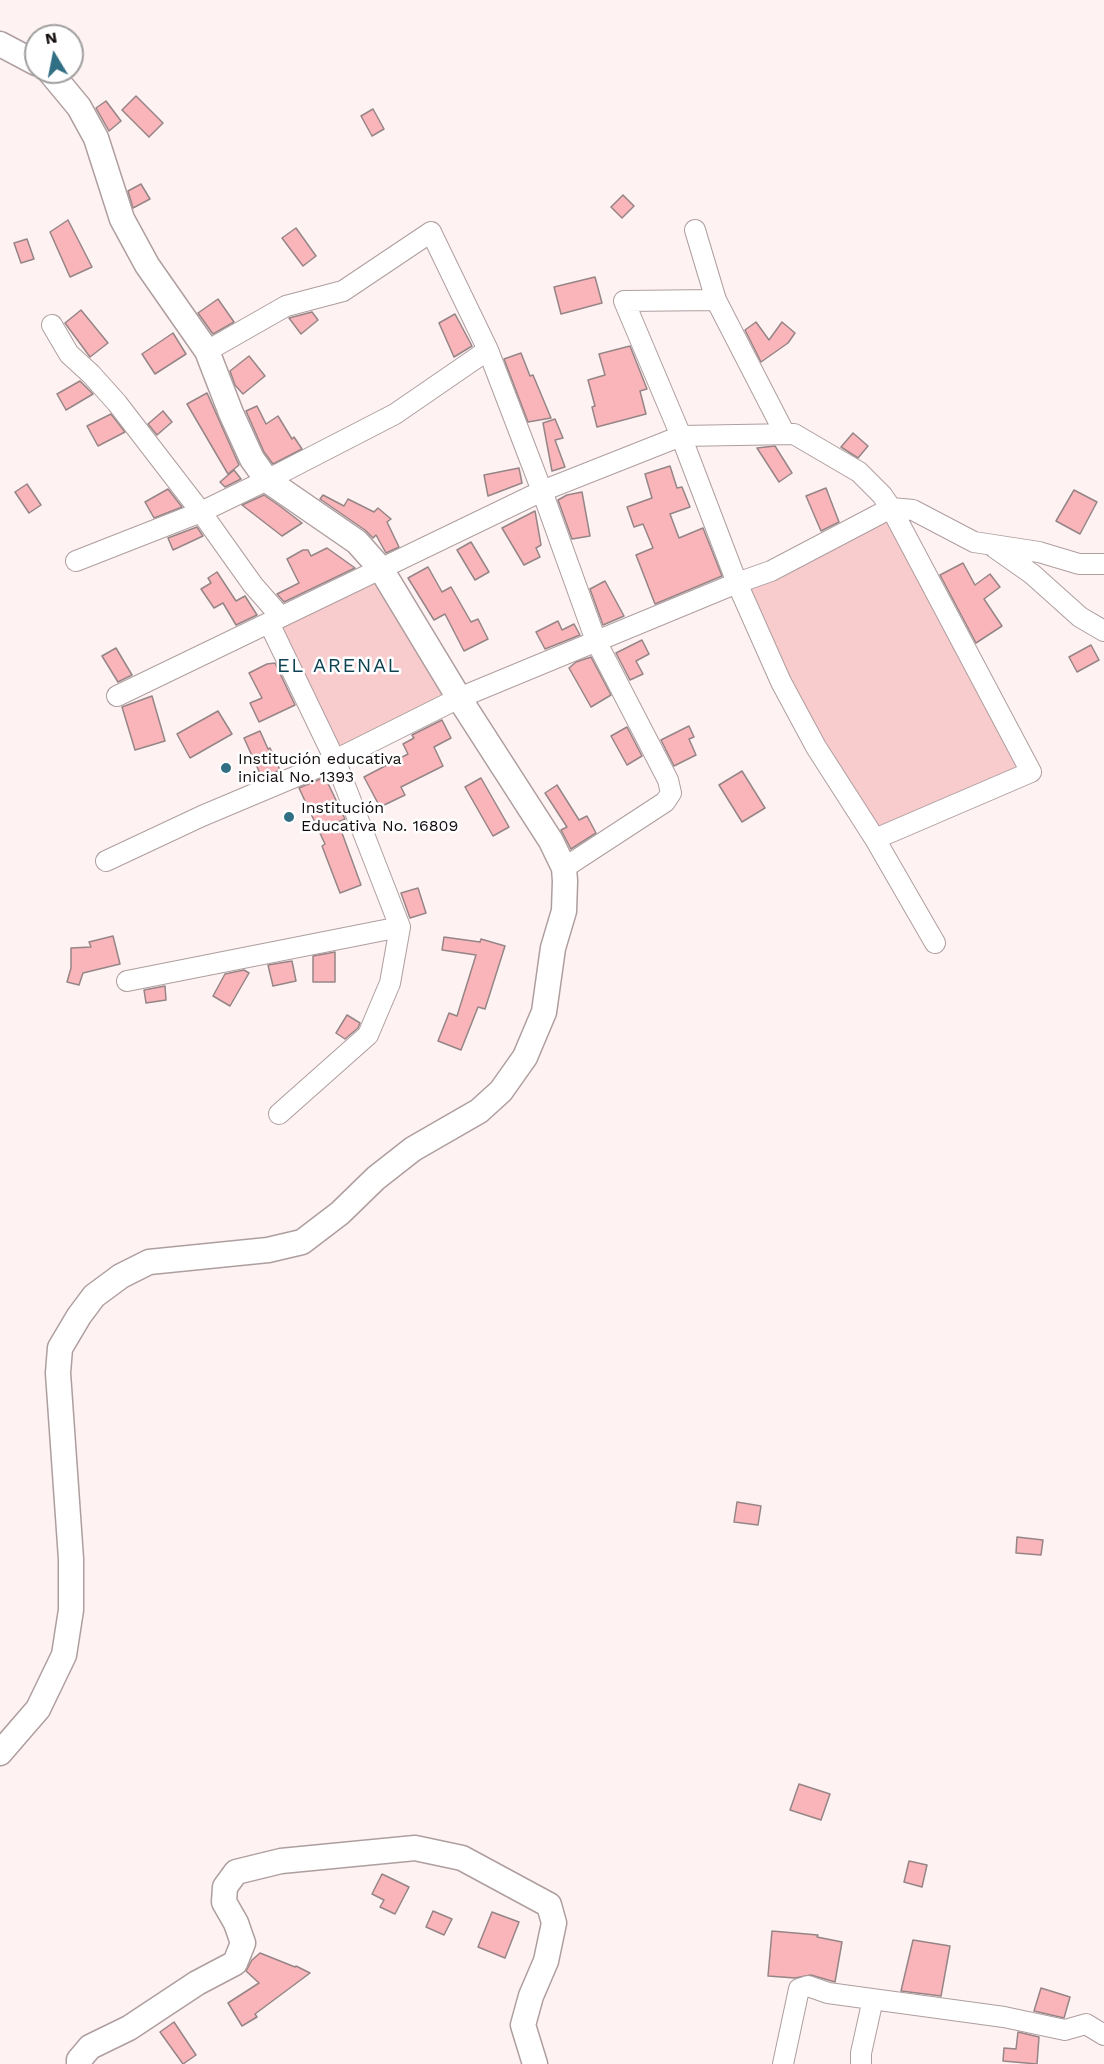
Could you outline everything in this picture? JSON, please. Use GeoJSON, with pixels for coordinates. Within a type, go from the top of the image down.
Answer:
{"type":"FeatureCollection","features":[{"type":"Feature","properties":{"kind":"street"},"geometry":{"type":"LineString","coordinates":[[0,45],[24,57]]}},
{"type":"Feature","properties":{"kind":"street"},"geometry":{"type":"LineString","coordinates":[[0,1753],[38,1708],[64,1655],[71,1611],[71,1559],[58,1372],[60,1348],[80,1316],[94,1296],[121,1276],[149,1262],[268,1250],[302,1242],[340,1213],[376,1178],[413,1149],[479,1111],[501,1091],[525,1057],[544,1012],[553,948],[564,911],[564,868],[551,841],[459,698],[381,568],[357,542],[267,480],[252,459],[207,351],[147,265],[122,219],[96,138],[79,107],[60,84]]}},
{"type":"Feature","properties":{"kind":"street"},"geometry":{"type":"LineString","coordinates":[[695,230],[716,300],[785,434]]}},
{"type":"Feature","properties":{"kind":"street"},"geometry":{"type":"LineString","coordinates":[[207,351],[286,306],[343,291],[431,232],[489,350],[596,641],[668,780],[671,793],[665,802],[564,868]]}},
{"type":"Feature","properties":{"kind":"street"},"geometry":{"type":"LineString","coordinates":[[716,300],[624,301],[681,435],[737,583],[786,692],[816,747],[875,839],[935,943]]}},
{"type":"Feature","properties":{"kind":"street"},"geometry":{"type":"LineString","coordinates":[[52,325],[69,354],[117,403],[201,512],[275,620],[335,760],[400,927],[390,983],[368,1035],[279,1114]]}},
{"type":"Feature","properties":{"kind":"street"},"geometry":{"type":"LineString","coordinates":[[76,561],[201,512],[267,480],[395,414],[489,350]]}},
{"type":"Feature","properties":{"kind":"street"},"geometry":{"type":"LineString","coordinates":[[117,696],[542,491],[681,435],[794,434],[859,472],[882,495],[1031,772],[875,839]]}},
{"type":"Feature","properties":{"kind":"street"},"geometry":{"type":"LineString","coordinates":[[106,861],[202,816],[335,760],[459,698],[771,571],[891,508],[913,510],[974,542],[1038,552],[1079,564],[1104,564]]}},
{"type":"Feature","properties":{"kind":"street"},"geometry":{"type":"LineString","coordinates":[[991,545],[1032,574],[1080,617],[1104,631]]}},
{"type":"Feature","properties":{"kind":"street"},"geometry":{"type":"LineString","coordinates":[[127,981],[400,927]]}},
{"type":"Feature","properties":{"kind":"street"},"geometry":{"type":"LineString","coordinates":[[79,2064],[79,2060],[90,2047],[129,2028],[197,1983],[235,1963],[243,1944],[236,1923],[224,1902],[225,1887],[236,1872],[281,1861],[415,1848],[462,1858],[549,1905],[554,1923],[546,1961],[522,2025],[535,2064]]}},
{"type":"Feature","properties":{"kind":"street"},"geometry":{"type":"LineString","coordinates":[[783,2064],[799,1989],[808,1986],[828,1993],[1004,2017],[1065,2030],[1086,2024],[1104,2035]]}},
{"type":"Feature","properties":{"kind":"street"},"geometry":{"type":"LineString","coordinates":[[861,2064],[861,2053],[873,1999]]}},
{"type":"Feature","properties":{"kind":"shaded area"},"geometry":{"type":"Polygon","coordinates":[[[889,514],[1024,769],[875,832],[784,676],[743,585],[889,514]]]}},
{"type":"Feature","properties":{"kind":"shaded area"},"geometry":{"type":"Polygon","coordinates":[[[381,572],[455,696],[336,754],[275,624],[381,572]]]}},
{"type":"Feature","properties":{"kind":"building"},"geometry":{"type":"Polygon","coordinates":[[[136,96],[163,123],[149,137],[122,110],[136,96]]]}},
{"type":"Feature","properties":{"kind":"building"},"geometry":{"type":"Polygon","coordinates":[[[106,101],[121,121],[109,131],[96,108],[106,101]]]}},
{"type":"Feature","properties":{"kind":"building"},"geometry":{"type":"Polygon","coordinates":[[[373,109],[384,129],[372,136],[361,116],[373,109]]]}},
{"type":"Feature","properties":{"kind":"building"},"geometry":{"type":"Polygon","coordinates":[[[141,184],[150,199],[133,208],[128,191],[141,184]]]}},
{"type":"Feature","properties":{"kind":"building"},"geometry":{"type":"Polygon","coordinates":[[[623,195],[634,206],[622,218],[611,207],[623,195]]]}},
{"type":"Feature","properties":{"kind":"building"},"geometry":{"type":"Polygon","coordinates":[[[68,220],[92,267],[70,277],[50,232],[68,220]]]}},
{"type":"Feature","properties":{"kind":"building"},"geometry":{"type":"Polygon","coordinates":[[[296,228],[316,256],[303,266],[282,238],[296,228]]]}},
{"type":"Feature","properties":{"kind":"building"},"geometry":{"type":"Polygon","coordinates":[[[27,239],[34,259],[21,263],[14,243],[27,239]]]}},
{"type":"Feature","properties":{"kind":"building"},"geometry":{"type":"Polygon","coordinates":[[[595,277],[602,303],[561,314],[554,287],[595,277]]]}},
{"type":"Feature","properties":{"kind":"building"},"geometry":{"type":"Polygon","coordinates":[[[218,299],[234,322],[213,334],[198,313],[218,299]]]}},
{"type":"Feature","properties":{"kind":"building"},"geometry":{"type":"Polygon","coordinates":[[[81,310],[108,343],[90,357],[65,323],[81,310]]]}},
{"type":"Feature","properties":{"kind":"building"},"geometry":{"type":"Polygon","coordinates":[[[312,312],[318,320],[301,334],[289,318],[312,312]]]}},
{"type":"Feature","properties":{"kind":"building"},"geometry":{"type":"Polygon","coordinates":[[[455,314],[472,346],[454,357],[439,323],[455,314]]]}},
{"type":"Feature","properties":{"kind":"building"},"geometry":{"type":"Polygon","coordinates":[[[756,322],[769,340],[782,322],[795,333],[788,343],[761,362],[745,330],[756,322]]]}},
{"type":"Feature","properties":{"kind":"building"},"geometry":{"type":"Polygon","coordinates":[[[173,333],[186,354],[155,374],[142,354],[173,333]]]}},
{"type":"Feature","properties":{"kind":"building"},"geometry":{"type":"Polygon","coordinates":[[[630,346],[647,389],[640,391],[646,414],[597,427],[592,407],[595,406],[588,380],[605,375],[599,354],[630,346]]]}},
{"type":"Feature","properties":{"kind":"building"},"geometry":{"type":"Polygon","coordinates":[[[521,353],[551,418],[528,422],[504,359],[521,353]]]}},
{"type":"Feature","properties":{"kind":"building"},"geometry":{"type":"Polygon","coordinates":[[[249,356],[265,376],[243,394],[235,385],[230,371],[249,356]]]}},
{"type":"Feature","properties":{"kind":"building"},"geometry":{"type":"Polygon","coordinates":[[[80,381],[93,394],[66,410],[57,394],[80,381]]]}},
{"type":"Feature","properties":{"kind":"building"},"geometry":{"type":"Polygon","coordinates":[[[207,393],[239,465],[228,474],[187,404],[207,393]]]}},
{"type":"Feature","properties":{"kind":"building"},"geometry":{"type":"Polygon","coordinates":[[[257,406],[266,424],[278,416],[292,439],[294,437],[302,449],[273,464],[264,452],[246,411],[257,406]]]}},
{"type":"Feature","properties":{"kind":"building"},"geometry":{"type":"Polygon","coordinates":[[[163,411],[172,422],[157,435],[148,424],[163,411]]]}},
{"type":"Feature","properties":{"kind":"building"},"geometry":{"type":"Polygon","coordinates":[[[111,414],[125,432],[98,446],[87,426],[111,414]]]}},
{"type":"Feature","properties":{"kind":"building"},"geometry":{"type":"Polygon","coordinates":[[[555,419],[563,438],[555,440],[565,467],[552,471],[543,423],[555,419]]]}},
{"type":"Feature","properties":{"kind":"building"},"geometry":{"type":"Polygon","coordinates":[[[853,433],[868,446],[858,458],[841,447],[853,433]]]}},
{"type":"Feature","properties":{"kind":"building"},"geometry":{"type":"Polygon","coordinates":[[[775,446],[792,473],[779,482],[757,448],[775,446]]]}},
{"type":"Feature","properties":{"kind":"building"},"geometry":{"type":"Polygon","coordinates":[[[670,466],[677,488],[682,487],[690,507],[670,514],[679,538],[703,528],[722,576],[655,604],[636,555],[653,548],[643,524],[634,527],[627,507],[652,498],[645,474],[670,466]]]}},
{"type":"Feature","properties":{"kind":"building"},"geometry":{"type":"Polygon","coordinates":[[[519,468],[522,483],[488,496],[484,475],[519,468]]]}},
{"type":"Feature","properties":{"kind":"building"},"geometry":{"type":"Polygon","coordinates":[[[234,470],[241,479],[225,487],[220,482],[234,470]]]}},
{"type":"Feature","properties":{"kind":"building"},"geometry":{"type":"Polygon","coordinates":[[[27,484],[41,505],[29,513],[15,492],[27,484]]]}},
{"type":"Feature","properties":{"kind":"building"},"geometry":{"type":"Polygon","coordinates":[[[826,488],[839,522],[821,531],[806,496],[826,488]]]}},
{"type":"Feature","properties":{"kind":"building"},"geometry":{"type":"Polygon","coordinates":[[[168,489],[182,507],[154,518],[145,502],[168,489]]]}},
{"type":"Feature","properties":{"kind":"building"},"geometry":{"type":"Polygon","coordinates":[[[1074,490],[1097,502],[1080,534],[1056,521],[1074,490]]]}},
{"type":"Feature","properties":{"kind":"building"},"geometry":{"type":"Polygon","coordinates":[[[582,492],[590,536],[572,539],[558,500],[567,495],[582,492]]]}},
{"type":"Feature","properties":{"kind":"building"},"geometry":{"type":"Polygon","coordinates":[[[264,495],[302,523],[282,536],[242,505],[264,495]]]}},
{"type":"Feature","properties":{"kind":"building"},"geometry":{"type":"Polygon","coordinates":[[[323,495],[344,506],[348,499],[374,512],[378,508],[391,519],[387,522],[399,547],[386,553],[376,535],[373,538],[320,499],[323,495]]]}},
{"type":"Feature","properties":{"kind":"building"},"geometry":{"type":"Polygon","coordinates":[[[535,511],[541,545],[536,548],[540,557],[524,565],[502,528],[535,511]]]}},
{"type":"Feature","properties":{"kind":"building"},"geometry":{"type":"Polygon","coordinates":[[[197,527],[203,536],[173,550],[168,538],[197,527]]]}},
{"type":"Feature","properties":{"kind":"building"},"geometry":{"type":"Polygon","coordinates":[[[471,542],[489,572],[475,580],[457,550],[471,542]]]}},
{"type":"Feature","properties":{"kind":"building"},"geometry":{"type":"Polygon","coordinates":[[[327,548],[355,568],[284,602],[277,594],[299,583],[287,559],[303,550],[308,550],[311,556],[327,548]]]}},
{"type":"Feature","properties":{"kind":"building"},"geometry":{"type":"Polygon","coordinates":[[[963,563],[975,585],[990,574],[1000,587],[984,599],[1002,626],[976,643],[940,575],[963,563]]]}},
{"type":"Feature","properties":{"kind":"building"},"geometry":{"type":"Polygon","coordinates":[[[428,567],[442,592],[451,587],[471,622],[478,619],[488,639],[464,651],[445,614],[434,620],[408,578],[428,567]]]}},
{"type":"Feature","properties":{"kind":"building"},"geometry":{"type":"Polygon","coordinates":[[[217,572],[236,601],[245,596],[257,615],[236,625],[223,603],[214,608],[201,589],[211,583],[208,578],[217,572]]]}},
{"type":"Feature","properties":{"kind":"building"},"geometry":{"type":"Polygon","coordinates":[[[605,581],[624,616],[603,625],[590,589],[605,581]]]}},
{"type":"Feature","properties":{"kind":"building"},"geometry":{"type":"Polygon","coordinates":[[[558,621],[562,630],[574,624],[580,635],[545,649],[536,632],[558,621]]]}},
{"type":"Feature","properties":{"kind":"building"},"geometry":{"type":"Polygon","coordinates":[[[642,640],[649,654],[636,661],[643,674],[630,680],[616,653],[642,640]]]}},
{"type":"Feature","properties":{"kind":"building"},"geometry":{"type":"Polygon","coordinates":[[[1091,645],[1099,660],[1077,672],[1069,657],[1091,645]]]}},
{"type":"Feature","properties":{"kind":"building"},"geometry":{"type":"Polygon","coordinates":[[[116,648],[132,675],[118,682],[102,656],[116,648]]]}},
{"type":"Feature","properties":{"kind":"building"},"geometry":{"type":"Polygon","coordinates":[[[591,657],[611,695],[591,707],[569,668],[576,662],[591,657]]]}},
{"type":"Feature","properties":{"kind":"building"},"geometry":{"type":"Polygon","coordinates":[[[275,663],[295,705],[259,722],[250,703],[262,698],[249,673],[267,664],[275,663]]]}},
{"type":"Feature","properties":{"kind":"building"},"geometry":{"type":"Polygon","coordinates":[[[152,696],[165,741],[135,750],[122,707],[152,696]]]}},
{"type":"Feature","properties":{"kind":"building"},"geometry":{"type":"Polygon","coordinates":[[[218,711],[232,734],[190,758],[177,734],[218,711]]]}},
{"type":"Feature","properties":{"kind":"building"},"geometry":{"type":"Polygon","coordinates":[[[442,720],[451,738],[434,747],[443,766],[401,787],[405,795],[380,807],[364,777],[408,754],[403,744],[414,738],[412,735],[442,720]]]}},
{"type":"Feature","properties":{"kind":"building"},"geometry":{"type":"Polygon","coordinates":[[[689,726],[694,737],[689,739],[696,755],[674,766],[661,740],[689,726]]]}},
{"type":"Feature","properties":{"kind":"building"},"geometry":{"type":"Polygon","coordinates":[[[627,727],[642,756],[627,765],[611,736],[627,727]]]}},
{"type":"Feature","properties":{"kind":"building"},"geometry":{"type":"Polygon","coordinates":[[[260,731],[280,770],[262,778],[244,738],[260,731]]]}},
{"type":"Feature","properties":{"kind":"building"},"geometry":{"type":"Polygon","coordinates":[[[742,771],[765,808],[742,822],[719,785],[742,771]]]}},
{"type":"Feature","properties":{"kind":"building"},"geometry":{"type":"Polygon","coordinates":[[[325,777],[345,819],[338,822],[361,885],[340,893],[322,846],[325,844],[299,788],[325,777]]]}},
{"type":"Feature","properties":{"kind":"building"},"geometry":{"type":"Polygon","coordinates":[[[481,778],[509,827],[493,836],[465,787],[481,778]]]}},
{"type":"Feature","properties":{"kind":"building"},"geometry":{"type":"Polygon","coordinates":[[[557,785],[579,820],[587,816],[596,833],[571,849],[561,830],[567,827],[545,793],[557,785]]]}},
{"type":"Feature","properties":{"kind":"building"},"geometry":{"type":"Polygon","coordinates":[[[418,888],[426,913],[410,918],[401,893],[418,888]]]}},
{"type":"Feature","properties":{"kind":"building"},"geometry":{"type":"Polygon","coordinates":[[[113,936],[120,964],[83,973],[79,985],[67,982],[71,968],[71,948],[91,947],[89,942],[113,936]]]}},
{"type":"Feature","properties":{"kind":"building"},"geometry":{"type":"Polygon","coordinates":[[[444,937],[480,942],[481,939],[505,946],[485,1009],[478,1007],[461,1050],[438,1041],[449,1013],[457,1016],[476,955],[442,950],[444,937]]]}},
{"type":"Feature","properties":{"kind":"building"},"geometry":{"type":"Polygon","coordinates":[[[335,952],[335,982],[313,982],[313,956],[335,952]]]}},
{"type":"Feature","properties":{"kind":"building"},"geometry":{"type":"Polygon","coordinates":[[[292,961],[296,981],[273,986],[268,965],[292,961]]]}},
{"type":"Feature","properties":{"kind":"building"},"geometry":{"type":"Polygon","coordinates":[[[244,970],[249,973],[230,1006],[213,996],[225,974],[244,970]]]}},
{"type":"Feature","properties":{"kind":"building"},"geometry":{"type":"Polygon","coordinates":[[[165,986],[166,1000],[146,1003],[144,990],[165,986]]]}},
{"type":"Feature","properties":{"kind":"building"},"geometry":{"type":"Polygon","coordinates":[[[347,1015],[360,1023],[358,1028],[345,1039],[336,1033],[347,1015]]]}},
{"type":"Feature","properties":{"kind":"building"},"geometry":{"type":"Polygon","coordinates":[[[737,1502],[761,1506],[758,1525],[734,1522],[737,1502]]]}},
{"type":"Feature","properties":{"kind":"building"},"geometry":{"type":"Polygon","coordinates":[[[1017,1537],[1043,1540],[1041,1555],[1016,1553],[1017,1537]]]}},
{"type":"Feature","properties":{"kind":"building"},"geometry":{"type":"Polygon","coordinates":[[[799,1784],[830,1794],[821,1820],[790,1810],[799,1784]]]}},
{"type":"Feature","properties":{"kind":"building"},"geometry":{"type":"Polygon","coordinates":[[[909,1861],[927,1865],[922,1887],[904,1882],[909,1861]]]}},
{"type":"Feature","properties":{"kind":"building"},"geometry":{"type":"Polygon","coordinates":[[[382,1874],[409,1887],[395,1914],[380,1907],[384,1900],[372,1894],[382,1874]]]}},
{"type":"Feature","properties":{"kind":"building"},"geometry":{"type":"Polygon","coordinates":[[[433,1911],[452,1919],[444,1935],[426,1927],[433,1911]]]}},
{"type":"Feature","properties":{"kind":"building"},"geometry":{"type":"Polygon","coordinates":[[[492,1912],[519,1922],[505,1958],[478,1947],[492,1912]]]}},
{"type":"Feature","properties":{"kind":"building"},"geometry":{"type":"Polygon","coordinates":[[[772,1931],[818,1935],[817,1937],[842,1942],[835,1982],[811,1975],[795,1978],[768,1976],[772,1931]]]}},
{"type":"Feature","properties":{"kind":"building"},"geometry":{"type":"Polygon","coordinates":[[[913,1940],[950,1946],[941,1996],[901,1991],[913,1940]]]}},
{"type":"Feature","properties":{"kind":"building"},"geometry":{"type":"Polygon","coordinates":[[[260,1953],[310,1973],[255,2014],[257,2017],[242,2026],[228,2003],[259,1983],[246,1971],[252,1960],[260,1953]]]}},
{"type":"Feature","properties":{"kind":"building"},"geometry":{"type":"Polygon","coordinates":[[[1041,1988],[1070,1997],[1064,2018],[1034,2011],[1041,1988]]]}},
{"type":"Feature","properties":{"kind":"building"},"geometry":{"type":"Polygon","coordinates":[[[174,2022],[196,2055],[183,2064],[160,2032],[174,2022]]]}},
{"type":"Feature","properties":{"kind":"building"},"geometry":{"type":"Polygon","coordinates":[[[1018,2032],[1039,2037],[1037,2064],[1003,2061],[1004,2048],[1016,2049],[1018,2032]]]}},
{"type":"Feature","properties":{"kind":"place","name":"Institución educativa inicial No. 1393"},"geometry":{"type":"Point","coordinates":[226,768]}},
{"type":"Feature","properties":{"kind":"place","name":"Institución Educativa No. 16809"},"geometry":{"type":"Point","coordinates":[289,817]}},
{"type":"Feature","properties":{"kind":"district","name":"EL ARENAL"},"geometry":{"type":"Point","coordinates":[339,666]}}]}
